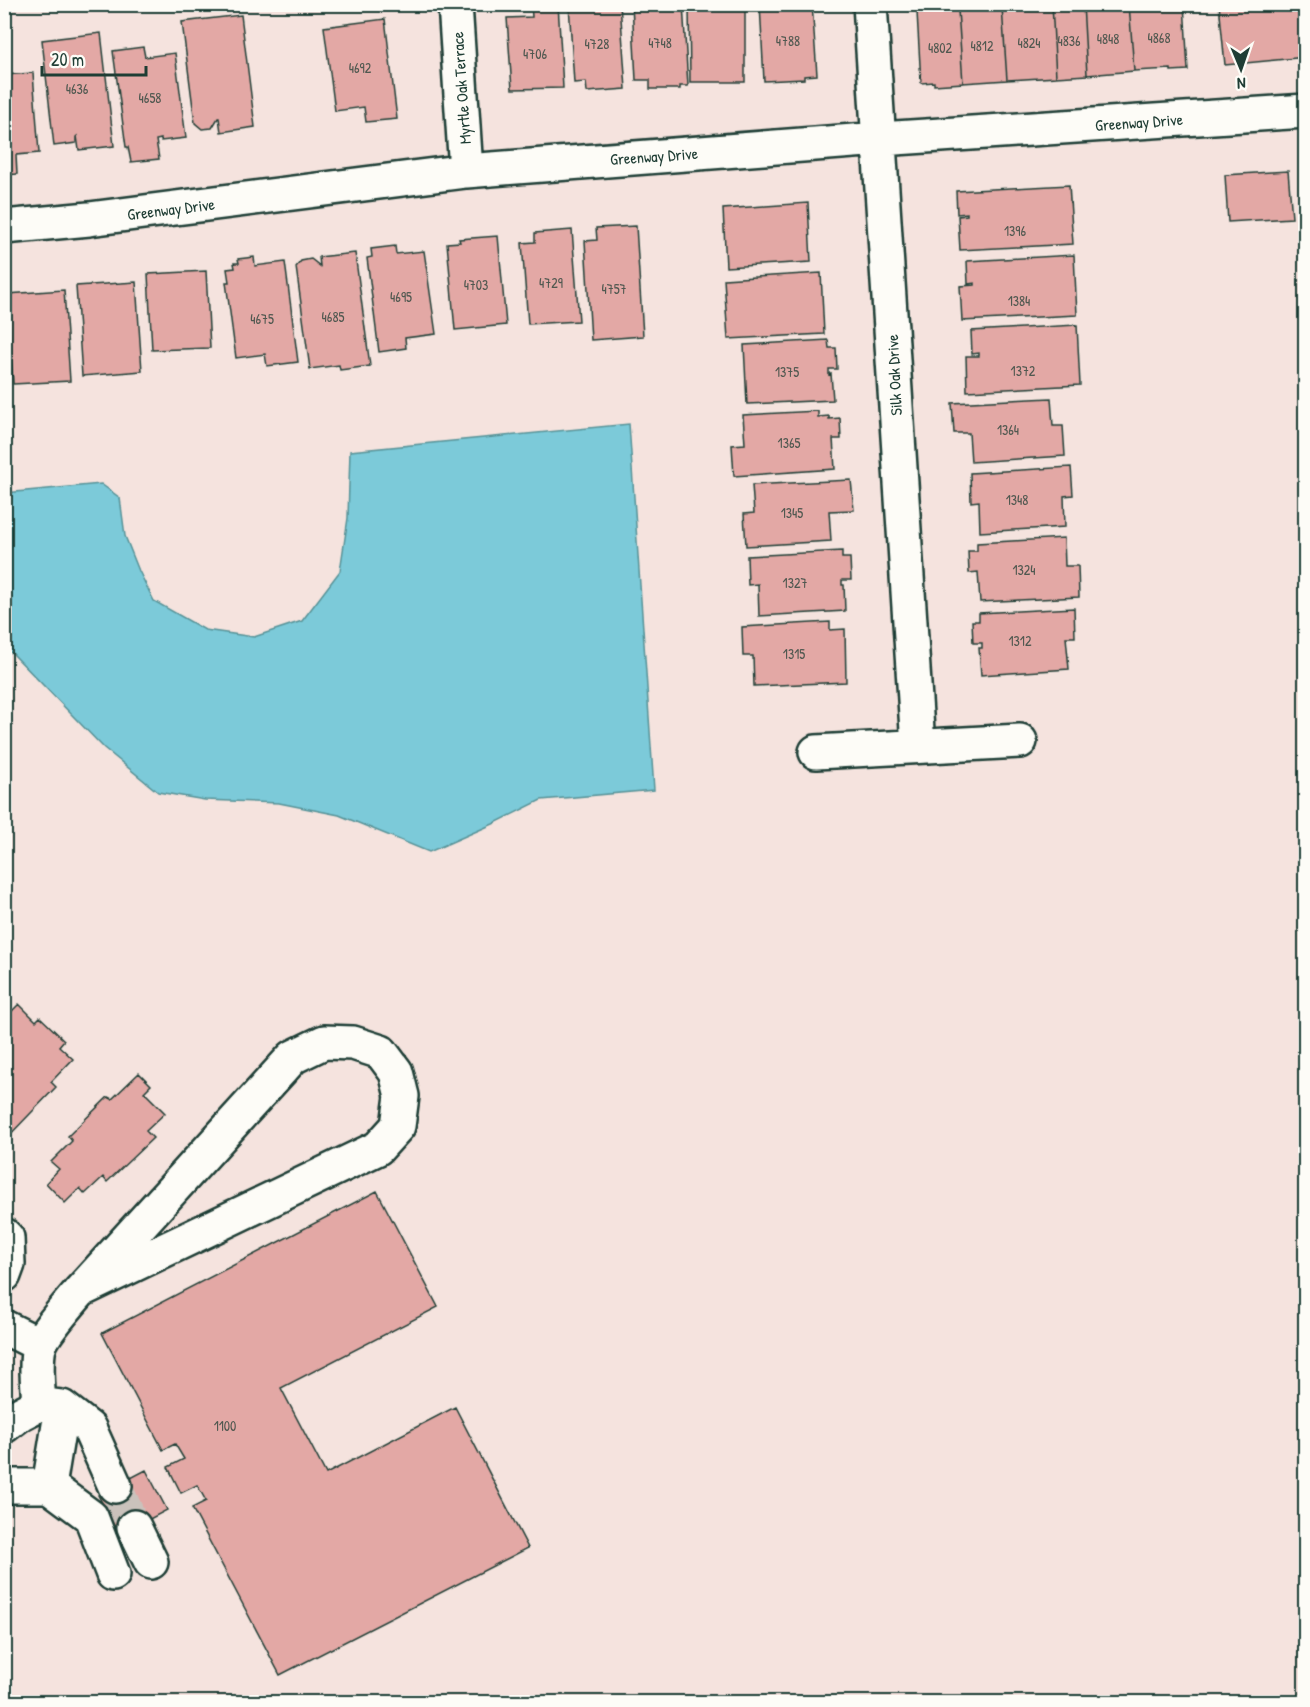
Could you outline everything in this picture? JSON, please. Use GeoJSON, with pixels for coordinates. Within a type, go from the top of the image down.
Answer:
{"type":"FeatureCollection","features":[{"type":"Feature","properties":{"kind":"street","name":"Myrtle Oak Terrace"},"geometry":{"type":"LineString","coordinates":[[455,4],[466,171]]}},
{"type":"Feature","properties":{"kind":"street","name":"Silk Oak Drive"},"geometry":{"type":"LineString","coordinates":[[870,4],[918,746]]}},
{"type":"Feature","properties":{"kind":"street","name":"Greenway Drive"},"geometry":{"type":"LineString","coordinates":[[4,227],[89,219],[466,171],[880,139],[1305,111]]}},
{"type":"Feature","properties":{"kind":"street"},"geometry":{"type":"LineString","coordinates":[[816,752],[1020,741]]}},
{"type":"Feature","properties":{"kind":"street"},"geometry":{"type":"LineString","coordinates":[[49,1486],[50,1406],[40,1345],[54,1323],[81,1290],[293,1057],[324,1042],[353,1043],[381,1052],[396,1072],[402,1096],[398,1125],[378,1148],[81,1290]]}},
{"type":"Feature","properties":{"kind":"street"},"geometry":{"type":"LineString","coordinates":[[4,1236],[7,1238],[8,1264],[4,1275]]}},
{"type":"Feature","properties":{"kind":"street"},"geometry":{"type":"LineString","coordinates":[[4,1327],[40,1345]]}},
{"type":"Feature","properties":{"kind":"street"},"geometry":{"type":"LineString","coordinates":[[4,1426],[20,1414],[50,1406],[89,1428],[116,1486]]}},
{"type":"Feature","properties":{"kind":"street"},"geometry":{"type":"LineString","coordinates":[[4,1486],[49,1486],[91,1517],[113,1574]]}},
{"type":"Feature","properties":{"kind":"street"},"geometry":{"type":"LineString","coordinates":[[134,1527],[151,1562]]}},
{"type":"Feature","properties":{"kind":"water"},"geometry":{"type":"Polygon","coordinates":[[[629,424],[654,790],[541,800],[429,852],[339,815],[279,803],[205,800],[158,792],[104,748],[12,653],[5,650],[5,493],[101,484],[120,498],[125,536],[154,601],[205,630],[254,637],[302,621],[340,571],[348,518],[350,451],[629,424]]]}},
{"type":"Feature","properties":{"kind":"building"},"geometry":{"type":"Polygon","coordinates":[[[531,4],[558,4],[563,88],[512,89],[507,18],[532,17],[531,4]]]}},
{"type":"Feature","properties":{"kind":"building"},"geometry":{"type":"Polygon","coordinates":[[[569,4],[620,4],[626,89],[587,92],[586,82],[574,83],[569,4]]]}},
{"type":"Feature","properties":{"kind":"building"},"geometry":{"type":"Polygon","coordinates":[[[632,4],[683,4],[688,86],[680,86],[680,89],[650,89],[650,80],[636,80],[632,4]]]}},
{"type":"Feature","properties":{"kind":"building"},"geometry":{"type":"Polygon","coordinates":[[[689,4],[745,4],[745,82],[690,82],[689,4]]]}},
{"type":"Feature","properties":{"kind":"building"},"geometry":{"type":"Polygon","coordinates":[[[760,4],[812,4],[817,75],[804,76],[804,79],[764,81],[760,4]]]}},
{"type":"Feature","properties":{"kind":"building"},"geometry":{"type":"Polygon","coordinates":[[[1052,4],[1056,77],[1007,80],[1002,7],[1052,4]]]}},
{"type":"Feature","properties":{"kind":"building"},"geometry":{"type":"Polygon","coordinates":[[[1052,4],[1083,4],[1087,75],[1056,77],[1052,4]]]}},
{"type":"Feature","properties":{"kind":"building"},"geometry":{"type":"Polygon","coordinates":[[[1083,4],[1129,4],[1134,71],[1087,75],[1083,4]]]}},
{"type":"Feature","properties":{"kind":"building"},"geometry":{"type":"Polygon","coordinates":[[[1129,4],[1184,4],[1188,70],[1134,71],[1129,4]]]}},
{"type":"Feature","properties":{"kind":"building"},"geometry":{"type":"Polygon","coordinates":[[[1219,4],[1306,4],[1306,57],[1225,65],[1219,4]]]}},
{"type":"Feature","properties":{"kind":"building"},"geometry":{"type":"Polygon","coordinates":[[[1002,7],[1007,80],[963,83],[958,10],[1002,7]]]}},
{"type":"Feature","properties":{"kind":"building"},"geometry":{"type":"Polygon","coordinates":[[[958,10],[963,83],[934,85],[934,82],[921,83],[917,12],[958,10]]]}},
{"type":"Feature","properties":{"kind":"building"},"geometry":{"type":"Polygon","coordinates":[[[241,15],[255,127],[221,132],[218,118],[212,128],[202,129],[195,123],[182,22],[241,15]]]}},
{"type":"Feature","properties":{"kind":"building"},"geometry":{"type":"Polygon","coordinates":[[[385,19],[397,119],[366,122],[364,107],[335,111],[324,27],[385,19]]]}},
{"type":"Feature","properties":{"kind":"building"},"geometry":{"type":"Polygon","coordinates":[[[101,33],[114,146],[79,150],[77,136],[76,143],[54,146],[42,40],[101,33]]]}},
{"type":"Feature","properties":{"kind":"building"},"geometry":{"type":"Polygon","coordinates":[[[143,47],[145,57],[175,53],[186,138],[156,140],[159,159],[131,162],[128,147],[126,147],[113,51],[143,47]]]}},
{"type":"Feature","properties":{"kind":"building"},"geometry":{"type":"Polygon","coordinates":[[[33,73],[39,153],[16,155],[17,174],[4,175],[4,75],[33,73]]]}},
{"type":"Feature","properties":{"kind":"building"},"geometry":{"type":"Polygon","coordinates":[[[1288,171],[1292,218],[1228,222],[1225,175],[1288,171]]]}},
{"type":"Feature","properties":{"kind":"building"},"geometry":{"type":"Polygon","coordinates":[[[1069,185],[1073,244],[960,250],[958,216],[967,215],[967,213],[957,214],[956,191],[1069,185]]]}},
{"type":"Feature","properties":{"kind":"building"},"geometry":{"type":"Polygon","coordinates":[[[808,203],[811,262],[726,267],[723,209],[808,203]]]}},
{"type":"Feature","properties":{"kind":"building"},"geometry":{"type":"Polygon","coordinates":[[[636,226],[643,336],[591,340],[585,241],[597,240],[596,228],[636,226]]]}},
{"type":"Feature","properties":{"kind":"building"},"geometry":{"type":"Polygon","coordinates":[[[572,230],[579,321],[528,324],[522,243],[535,242],[535,233],[572,230]]]}},
{"type":"Feature","properties":{"kind":"building"},"geometry":{"type":"Polygon","coordinates":[[[498,236],[506,325],[455,330],[447,243],[460,242],[459,239],[498,236]]]}},
{"type":"Feature","properties":{"kind":"building"},"geometry":{"type":"Polygon","coordinates":[[[395,246],[396,254],[424,251],[436,334],[405,338],[406,348],[379,352],[367,258],[372,257],[371,249],[395,246]]]}},
{"type":"Feature","properties":{"kind":"building"},"geometry":{"type":"Polygon","coordinates":[[[355,253],[370,366],[340,370],[339,365],[310,369],[296,267],[301,261],[311,259],[320,266],[319,257],[355,253]]]}},
{"type":"Feature","properties":{"kind":"building"},"geometry":{"type":"Polygon","coordinates":[[[1074,255],[1077,315],[962,321],[960,286],[975,285],[975,283],[968,284],[967,261],[1074,255]]]}},
{"type":"Feature","properties":{"kind":"building"},"geometry":{"type":"Polygon","coordinates":[[[254,257],[255,266],[285,262],[298,362],[267,366],[265,354],[236,358],[226,282],[229,282],[227,269],[235,268],[234,263],[239,263],[238,259],[254,257]]]}},
{"type":"Feature","properties":{"kind":"building"},"geometry":{"type":"Polygon","coordinates":[[[206,271],[210,348],[152,350],[148,274],[206,271]]]}},
{"type":"Feature","properties":{"kind":"building"},"geometry":{"type":"Polygon","coordinates":[[[821,273],[824,334],[728,339],[724,279],[821,273]]]}},
{"type":"Feature","properties":{"kind":"building"},"geometry":{"type":"Polygon","coordinates":[[[136,282],[142,371],[82,376],[76,286],[136,282]]]}},
{"type":"Feature","properties":{"kind":"building"},"geometry":{"type":"Polygon","coordinates":[[[64,290],[70,381],[13,384],[7,294],[64,290]]]}},
{"type":"Feature","properties":{"kind":"building"},"geometry":{"type":"Polygon","coordinates":[[[1077,325],[1080,385],[967,391],[966,356],[979,356],[979,353],[972,354],[971,331],[1077,325]]]}},
{"type":"Feature","properties":{"kind":"building"},"geometry":{"type":"Polygon","coordinates":[[[828,340],[829,348],[836,348],[837,369],[829,369],[833,400],[747,404],[744,345],[828,340]]]}},
{"type":"Feature","properties":{"kind":"building"},"geometry":{"type":"Polygon","coordinates":[[[1051,398],[1053,426],[1063,426],[1065,456],[971,462],[969,433],[954,433],[952,403],[1051,398]]]}},
{"type":"Feature","properties":{"kind":"building"},"geometry":{"type":"Polygon","coordinates":[[[818,411],[818,417],[840,418],[841,439],[833,439],[835,469],[734,476],[732,445],[745,444],[743,415],[818,411]]]}},
{"type":"Feature","properties":{"kind":"building"},"geometry":{"type":"Polygon","coordinates":[[[1071,467],[1073,495],[1064,496],[1065,527],[980,532],[979,501],[971,502],[970,473],[1071,467]]]}},
{"type":"Feature","properties":{"kind":"building"},"geometry":{"type":"Polygon","coordinates":[[[851,480],[854,510],[829,511],[831,541],[746,546],[744,514],[754,513],[752,485],[851,480]]]}},
{"type":"Feature","properties":{"kind":"building"},"geometry":{"type":"Polygon","coordinates":[[[1064,538],[1065,566],[1078,566],[1079,597],[980,602],[978,572],[969,573],[968,551],[977,551],[977,543],[1064,538]]]}},
{"type":"Feature","properties":{"kind":"building"},"geometry":{"type":"Polygon","coordinates":[[[842,551],[842,558],[850,558],[851,580],[842,580],[845,611],[759,616],[758,584],[748,585],[747,556],[842,551]]]}},
{"type":"Feature","properties":{"kind":"building"},"geometry":{"type":"Polygon","coordinates":[[[1074,608],[1075,637],[1066,637],[1069,669],[981,675],[979,648],[982,648],[982,643],[973,643],[972,621],[979,621],[979,613],[1074,608]]]}},
{"type":"Feature","properties":{"kind":"building"},"geometry":{"type":"Polygon","coordinates":[[[830,622],[830,630],[845,629],[846,682],[754,686],[753,656],[743,656],[742,627],[830,622]]]}},
{"type":"Feature","properties":{"kind":"building"},"geometry":{"type":"Polygon","coordinates":[[[19,1004],[36,1021],[40,1017],[64,1040],[59,1046],[73,1059],[51,1082],[56,1087],[4,1141],[4,1013],[7,1016],[19,1004]]]}},
{"type":"Feature","properties":{"kind":"building"},"geometry":{"type":"Polygon","coordinates":[[[139,1073],[151,1085],[144,1092],[165,1113],[146,1131],[153,1138],[107,1182],[103,1177],[85,1194],[80,1188],[65,1203],[46,1183],[59,1169],[51,1162],[72,1141],[68,1136],[108,1097],[112,1099],[139,1073]]]}},
{"type":"Feature","properties":{"kind":"building"},"geometry":{"type":"Polygon","coordinates":[[[377,1191],[438,1307],[281,1388],[326,1474],[455,1407],[528,1548],[280,1675],[192,1508],[206,1501],[197,1485],[181,1493],[168,1467],[184,1459],[175,1444],[163,1450],[102,1333],[377,1191]]]}},
{"type":"Feature","properties":{"kind":"building"},"geometry":{"type":"Polygon","coordinates":[[[146,1470],[167,1510],[119,1535],[98,1495],[146,1470]]]}},
{"type":"Feature","properties":{"kind":"tunnel"},"geometry":{"type":"LineString","coordinates":[[115,1486],[134,1527]]}}]}
